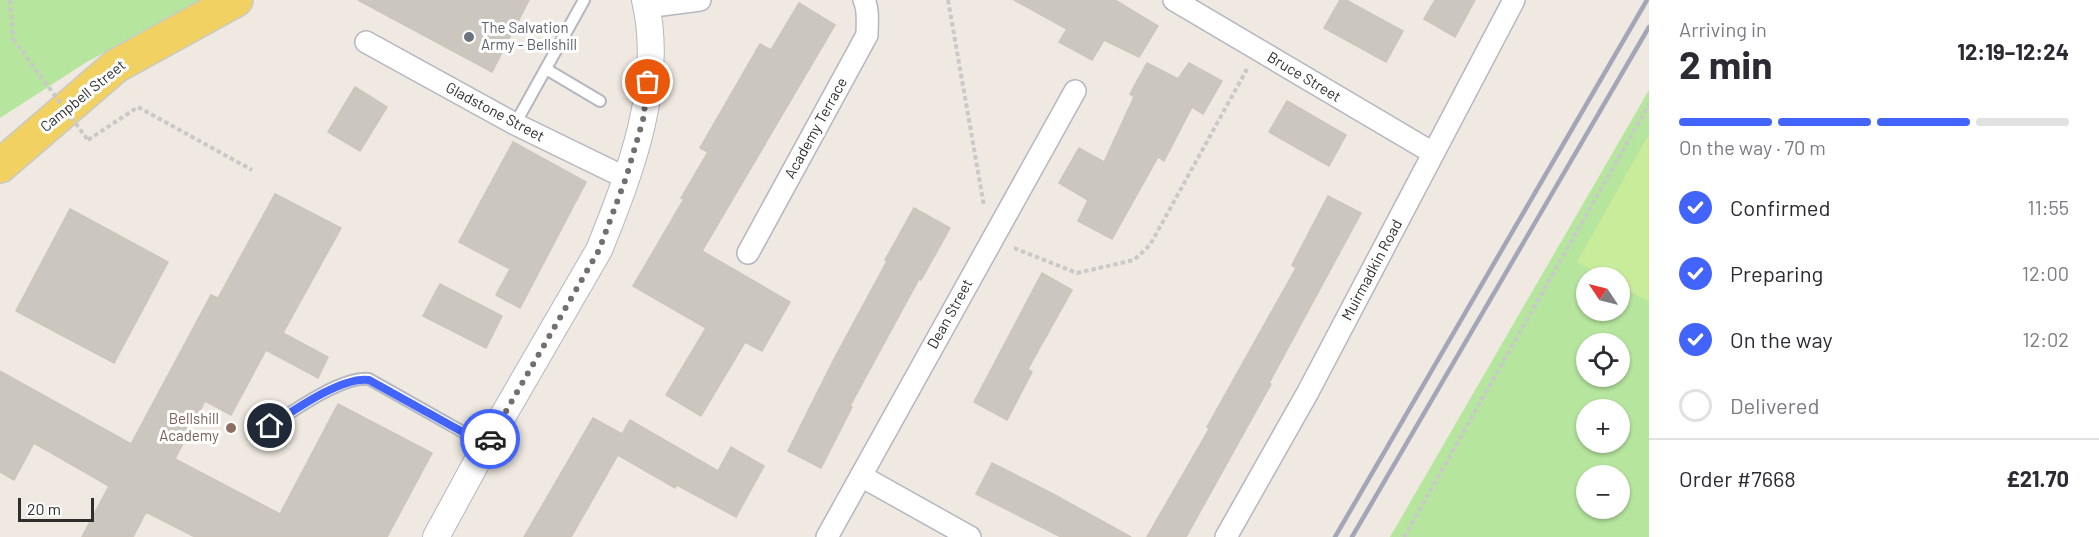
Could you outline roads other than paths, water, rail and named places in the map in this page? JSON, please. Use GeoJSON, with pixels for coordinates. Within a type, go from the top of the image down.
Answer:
{"type":"FeatureCollection","features":[{"type":"Feature","properties":{"kind":"main road","name":"Campbell Street"},"geometry":{"type":"LineString","coordinates":[[0,166],[116,66],[236,0]]}},
{"type":"Feature","properties":{"kind":"street"},"geometry":{"type":"LineString","coordinates":[[436,537],[486,445],[599,250],[626,178],[643,120],[650,63],[646,3],[700,0]]}},
{"type":"Feature","properties":{"kind":"street","name":"Academy Terrace"},"geometry":{"type":"LineString","coordinates":[[748,253],[867,35],[868,21],[864,0]]}},
{"type":"Feature","properties":{"kind":"street","name":"Bruce Street"},"geometry":{"type":"LineString","coordinates":[[1174,0],[1433,153]]}},
{"type":"Feature","properties":{"kind":"street","name":"Muirmadkin Road"},"geometry":{"type":"LineString","coordinates":[[1226,537],[1308,392],[1514,0]]}},
{"type":"Feature","properties":{"kind":"street","name":"Gladstone Street"},"geometry":{"type":"LineString","coordinates":[[366,42],[515,124],[626,178]]}},
{"type":"Feature","properties":{"kind":"street","name":"Dean Street"},"geometry":{"type":"LineString","coordinates":[[827,537],[1075,91]]}},
{"type":"Feature","properties":{"kind":"street"},"geometry":{"type":"LineString","coordinates":[[861,476],[970,537]]}},
{"type":"Feature","properties":{"kind":"lane"},"geometry":{"type":"LineString","coordinates":[[515,124],[584,0]]}},
{"type":"Feature","properties":{"kind":"lane"},"geometry":{"type":"LineString","coordinates":[[546,69],[600,101]]}},
{"type":"Feature","properties":{"kind":"lane"},"geometry":{"type":"LineString","coordinates":[[270,426],[312,399],[362,378],[486,445]]}},
{"type":"Feature","properties":{"kind":"railway"},"geometry":{"type":"LineString","coordinates":[[1335,537],[1647,0]]}},
{"type":"Feature","properties":{"kind":"railway"},"geometry":{"type":"LineString","coordinates":[[1352,537],[1649,27]]}},
{"type":"Feature","properties":{"kind":"place","name":"The Salvation Army - Bellshill"},"geometry":{"type":"Point","coordinates":[469,37]}},
{"type":"Feature","properties":{"kind":"place","name":"Bellshill Academy"},"geometry":{"type":"Point","coordinates":[231,428]}}]}
